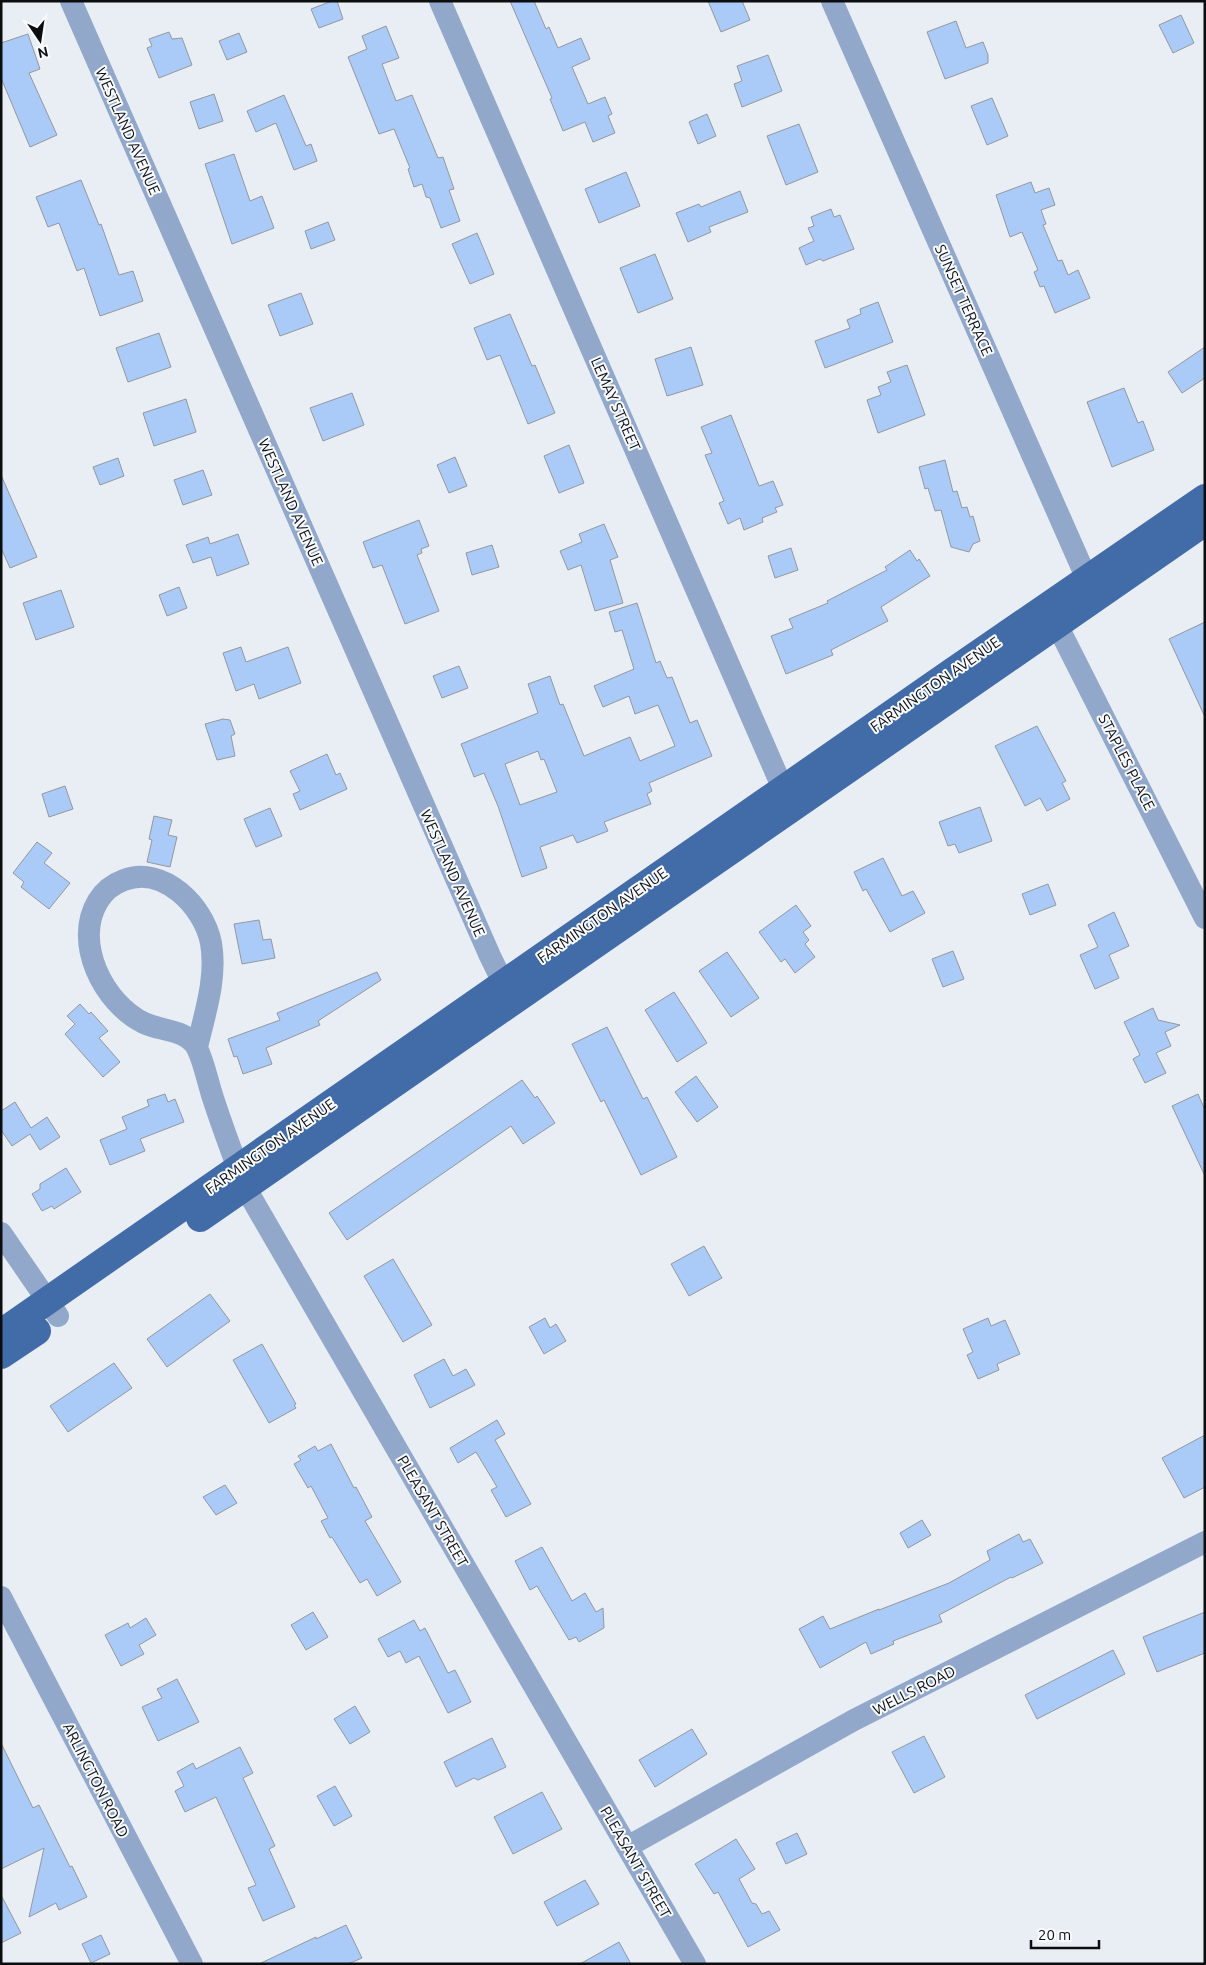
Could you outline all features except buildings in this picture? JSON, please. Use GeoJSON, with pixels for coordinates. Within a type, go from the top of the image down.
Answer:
{"type":"FeatureCollection","features":[{"type":"Feature","properties":{"kind":"main road","name":"FARMINGTON AVENUE"},"geometry":{"type":"LineString","coordinates":[[1,1355],[53,1308],[1091,588],[1205,498]]}},
{"type":"Feature","properties":{"kind":"main road","name":"FARMINGTON AVENUE"},"geometry":{"type":"LineString","coordinates":[[1091,588],[1205,522]]}},
{"type":"Feature","properties":{"kind":"main road","name":"FARMINGTON AVENUE"},"geometry":{"type":"LineString","coordinates":[[1,1333],[53,1308]]}},
{"type":"Feature","properties":{"kind":"street","name":"WESTLAND AVENUE"},"geometry":{"type":"LineString","coordinates":[[72,1],[508,993]]}},
{"type":"Feature","properties":{"kind":"street","name":"LEMAY STREET"},"geometry":{"type":"LineString","coordinates":[[440,1],[788,798]]}},
{"type":"Feature","properties":{"kind":"street","name":"SUNSET TERRACE"},"geometry":{"type":"LineString","coordinates":[[832,1],[1091,588]]}},
{"type":"Feature","properties":{"kind":"street","name":"STAPLES PLACE"},"geometry":{"type":"LineString","coordinates":[[1052,615],[1205,918]]}},
{"type":"Feature","properties":{"kind":"street"},"geometry":{"type":"LineString","coordinates":[[141,876],[150,877],[171,886],[181,893],[192,905],[206,928],[212,954],[212,980],[197,1047],[180,1034],[143,1022],[127,1012],[109,990],[96,968],[90,947],[90,923],[94,908],[104,892],[122,880],[141,876]]}},
{"type":"Feature","properties":{"kind":"street","name":"PLEASANT STREET"},"geometry":{"type":"LineString","coordinates":[[197,1047],[226,1139],[242,1178],[695,1964]]}},
{"type":"Feature","properties":{"kind":"street"},"geometry":{"type":"LineString","coordinates":[[1,1233],[53,1308]]}},
{"type":"Feature","properties":{"kind":"street","name":"WELLS ROAD"},"geometry":{"type":"LineString","coordinates":[[628,1847],[854,1720],[1205,1542]]}},
{"type":"Feature","properties":{"kind":"street","name":"ARLINGTON ROAD"},"geometry":{"type":"LineString","coordinates":[[1,1596],[192,1964]]}}]}
